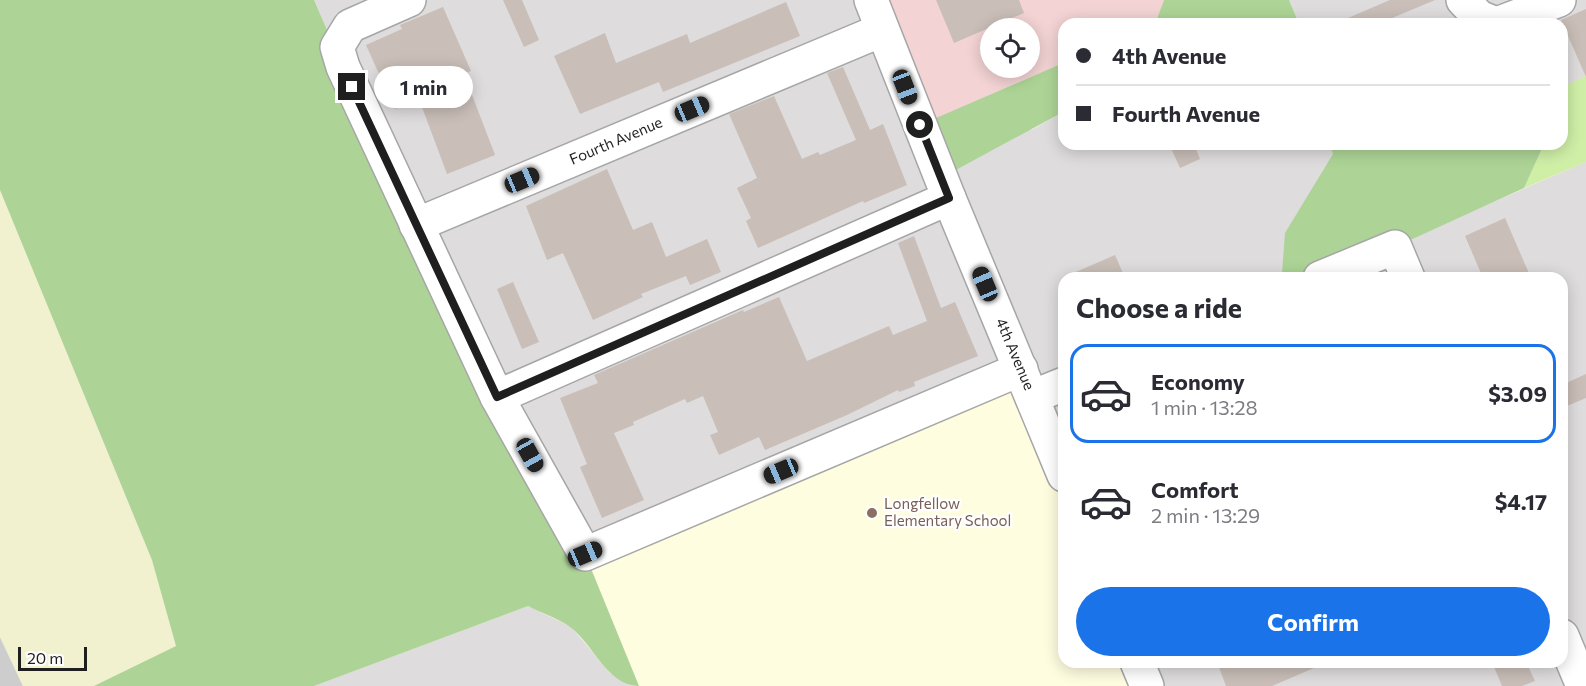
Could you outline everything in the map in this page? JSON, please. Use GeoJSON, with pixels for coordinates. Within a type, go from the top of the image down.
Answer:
{"type":"FeatureCollection","features":[{"type":"Feature","properties":{"kind":"street"},"geometry":{"type":"LineString","coordinates":[[409,0],[350,26],[337,47],[343,67],[497,397],[585,554],[1027,383],[1058,384]]}},
{"type":"Feature","properties":{"kind":"street"},"geometry":{"type":"LineString","coordinates":[[1482,14],[1559,0]]}},
{"type":"Feature","properties":{"kind":"street","name":"Fourth Avenue"},"geometry":{"type":"LineString","coordinates":[[416,225],[877,15]]}},
{"type":"Feature","properties":{"kind":"street","name":"4th Avenue"},"geometry":{"type":"LineString","coordinates":[[877,15],[949,198],[1058,461]]}},
{"type":"Feature","properties":{"kind":"street"},"geometry":{"type":"LineString","coordinates":[[497,397],[949,198]]}},
{"type":"Feature","properties":{"kind":"street"},"geometry":{"type":"LineString","coordinates":[[1335,272],[1395,247],[1405,272]]}},
{"type":"Feature","properties":{"kind":"street"},"geometry":{"type":"LineString","coordinates":[[1568,650],[1583,686]]}},
{"type":"Feature","properties":{"kind":"street"},"geometry":{"type":"LineString","coordinates":[[1140,668],[1147,686]]}},
{"type":"Feature","properties":{"kind":"shaded area"},"geometry":{"type":"Polygon","coordinates":[[[314,0],[871,0],[1032,130],[1058,115],[1058,150],[1331,150],[1333,154],[1282,272],[1058,272],[1058,476],[585,554],[343,67],[314,0]]]}},
{"type":"Feature","properties":{"kind":"shaded area"},"geometry":{"type":"Polygon","coordinates":[[[871,0],[1164,0],[1157,18],[1058,18],[1058,65],[1040,73],[1040,18],[980,18],[980,78],[1028,78],[920,125],[871,0]]]}},
{"type":"Feature","properties":{"kind":"shaded area"},"geometry":{"type":"Polygon","coordinates":[[[1289,0],[1586,0],[1586,76],[1568,84],[1568,18],[1297,18],[1289,0]]]}},
{"type":"Feature","properties":{"kind":"shaded area"},"geometry":{"type":"Polygon","coordinates":[[[1586,162],[1586,686],[1147,686],[1140,668],[1568,668],[1568,272],[1332,272],[1586,162]]]}},
{"type":"Feature","properties":{"kind":"shaded area","name":"Longfellow Elementary School"},"geometry":{"type":"Polygon","coordinates":[[[1021,369],[1058,461],[1058,668],[1142,668],[1150,686],[639,686],[585,554],[1021,369]]]}},
{"type":"Feature","properties":{"kind":"shaded area"},"geometry":{"type":"Polygon","coordinates":[[[528,606],[571,627],[610,673],[632,686],[314,686],[528,606]]]}},
{"type":"Feature","properties":{"kind":"shaded area"},"geometry":{"type":"Polygon","coordinates":[[[0,637],[23,686],[0,686],[0,637]]]}},
{"type":"Feature","properties":{"kind":"green space"},"geometry":{"type":"Polygon","coordinates":[[[0,0],[314,0],[343,67],[585,554],[639,686],[628,684],[609,672],[570,627],[528,606],[314,686],[94,686],[176,646],[152,560],[0,190],[0,0]]]}},
{"type":"Feature","properties":{"kind":"green space"},"geometry":{"type":"Polygon","coordinates":[[[1164,0],[1289,0],[1297,18],[1157,18],[1164,0]]]}},
{"type":"Feature","properties":{"kind":"green space"},"geometry":{"type":"Polygon","coordinates":[[[1058,65],[1058,115],[941,178],[920,125],[1028,78],[1040,78],[1040,73],[1058,65]]]}},
{"type":"Feature","properties":{"kind":"green space"},"geometry":{"type":"Polygon","coordinates":[[[1586,76],[1586,162],[1524,188],[1541,150],[1568,150],[1568,84],[1586,76]]]}},
{"type":"Feature","properties":{"kind":"green space"},"geometry":{"type":"Polygon","coordinates":[[[1331,150],[1541,150],[1524,188],[1395,247],[1332,272],[1282,272],[1285,233],[1333,154],[1331,150]]]}},
{"type":"Feature","properties":{"kind":"green space"},"geometry":{"type":"Polygon","coordinates":[[[0,190],[152,560],[176,647],[94,686],[23,686],[0,637],[0,190]]]}},
{"type":"Feature","properties":{"kind":"building"},"geometry":{"type":"Polygon","coordinates":[[[503,0],[522,0],[539,40],[524,47],[503,0]]]}},
{"type":"Feature","properties":{"kind":"building"},"geometry":{"type":"Polygon","coordinates":[[[936,0],[1019,0],[1024,13],[1012,18],[980,18],[980,32],[954,43],[936,0]]]}},
{"type":"Feature","properties":{"kind":"building"},"geometry":{"type":"Polygon","coordinates":[[[1390,0],[1435,0],[1392,18],[1348,18],[1390,0]]]}},
{"type":"Feature","properties":{"kind":"building"},"geometry":{"type":"Polygon","coordinates":[[[786,2],[800,36],[663,92],[659,82],[580,114],[554,56],[605,33],[616,63],[687,34],[690,43],[786,2]]]}},
{"type":"Feature","properties":{"kind":"building"},"geometry":{"type":"Polygon","coordinates":[[[443,7],[471,71],[464,74],[495,155],[447,174],[419,99],[395,109],[366,45],[402,29],[400,25],[443,7]]]}},
{"type":"Feature","properties":{"kind":"building"},"geometry":{"type":"Polygon","coordinates":[[[1586,9],[1586,77],[1568,36],[1568,18],[1566,18],[1586,9]]]}},
{"type":"Feature","properties":{"kind":"building"},"geometry":{"type":"Polygon","coordinates":[[[843,67],[870,130],[883,124],[907,185],[864,203],[863,201],[758,248],[746,221],[751,218],[737,188],[757,178],[729,114],[774,96],[802,159],[818,152],[820,155],[856,140],[827,73],[843,67]]]}},
{"type":"Feature","properties":{"kind":"building"},"geometry":{"type":"Polygon","coordinates":[[[1172,150],[1196,150],[1200,159],[1180,168],[1172,150]]]}},
{"type":"Feature","properties":{"kind":"building"},"geometry":{"type":"Polygon","coordinates":[[[607,169],[633,230],[652,222],[666,257],[707,239],[721,272],[690,285],[686,276],[641,294],[643,297],[593,320],[563,253],[547,260],[526,206],[607,169]]]}},
{"type":"Feature","properties":{"kind":"building"},"geometry":{"type":"Polygon","coordinates":[[[1505,218],[1528,272],[1480,272],[1465,236],[1505,218]]]}},
{"type":"Feature","properties":{"kind":"building"},"geometry":{"type":"Polygon","coordinates":[[[914,236],[941,308],[955,302],[978,356],[914,382],[915,386],[899,392],[898,390],[847,415],[765,450],[759,437],[719,455],[710,435],[718,432],[703,396],[687,403],[685,399],[614,433],[644,500],[602,518],[580,467],[587,464],[560,398],[598,383],[594,375],[743,310],[744,312],[779,297],[807,361],[889,326],[893,335],[927,321],[898,243],[914,236]]]}},
{"type":"Feature","properties":{"kind":"building"},"geometry":{"type":"Polygon","coordinates":[[[1115,255],[1122,272],[1076,272],[1115,255]]]}},
{"type":"Feature","properties":{"kind":"building"},"geometry":{"type":"Polygon","coordinates":[[[513,282],[539,342],[522,349],[497,289],[513,282]]]}},
{"type":"Feature","properties":{"kind":"building"},"geometry":{"type":"Polygon","coordinates":[[[1586,374],[1586,398],[1568,406],[1568,382],[1586,374]]]}},
{"type":"Feature","properties":{"kind":"building"},"geometry":{"type":"Polygon","coordinates":[[[1219,668],[1314,668],[1272,686],[1226,686],[1219,668]]]}},
{"type":"Feature","properties":{"kind":"building"},"geometry":{"type":"Polygon","coordinates":[[[1494,668],[1529,668],[1535,681],[1522,686],[1502,686],[1494,668]]]}},
{"type":"Feature","properties":{"kind":"place","name":"Longfellow Elementary School"},"geometry":{"type":"Point","coordinates":[872,513]}},
{"type":"Feature","properties":{"kind":"route"},"geometry":{"type":"LineString","coordinates":[[352,87],[497,397],[949,198],[920,125]]}}]}
